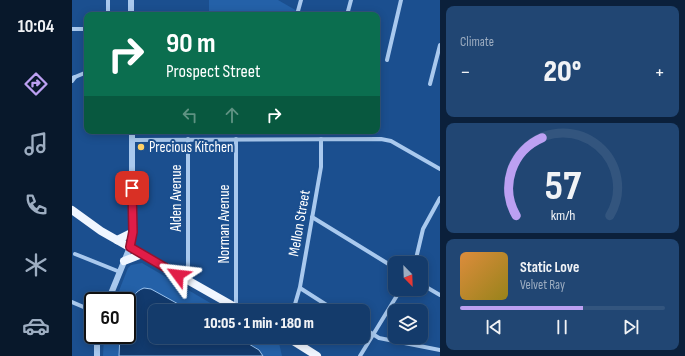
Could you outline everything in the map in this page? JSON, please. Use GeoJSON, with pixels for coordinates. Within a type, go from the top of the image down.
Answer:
{"type":"FeatureCollection","features":[{"type":"Feature","properties":{"kind":"main road"},"geometry":{"type":"LineString","coordinates":[[72,210],[117,240],[230,304]]}},
{"type":"Feature","properties":{"kind":"main road"},"geometry":{"type":"LineString","coordinates":[[117,240],[133,232]]}},
{"type":"Feature","properties":{"kind":"main road"},"geometry":{"type":"LineString","coordinates":[[124,261],[142,254]]}},
{"type":"Feature","properties":{"kind":"main road"},"geometry":{"type":"LineString","coordinates":[[298,344],[317,356]]}},
{"type":"Feature","properties":{"kind":"street"},"geometry":{"type":"LineString","coordinates":[[108,0],[108,12]]}},
{"type":"Feature","properties":{"kind":"street"},"geometry":{"type":"LineString","coordinates":[[131,0],[132,12]]}},
{"type":"Feature","properties":{"kind":"street"},"geometry":{"type":"LineString","coordinates":[[298,11],[301,0]]}},
{"type":"Feature","properties":{"kind":"street"},"geometry":{"type":"LineString","coordinates":[[348,12],[351,0]]}},
{"type":"Feature","properties":{"kind":"street"},"geometry":{"type":"LineString","coordinates":[[386,60],[401,1],[394,0]]}},
{"type":"Feature","properties":{"kind":"street"},"geometry":{"type":"LineString","coordinates":[[72,29],[84,29]]}},
{"type":"Feature","properties":{"kind":"street"},"geometry":{"type":"LineString","coordinates":[[430,84],[440,45]]}},
{"type":"Feature","properties":{"kind":"street"},"geometry":{"type":"LineString","coordinates":[[72,81],[74,77],[84,73]]}},
{"type":"Feature","properties":{"kind":"street"},"geometry":{"type":"LineString","coordinates":[[112,292],[130,247],[133,232],[132,134]]}},
{"type":"Feature","properties":{"kind":"street","name":"Norman Avenue"},"geometry":{"type":"LineString","coordinates":[[236,139],[239,304]]}},
{"type":"Feature","properties":{"kind":"street","name":"Mellon Street"},"geometry":{"type":"LineString","coordinates":[[295,304],[300,288],[321,166],[321,139]]}},
{"type":"Feature","properties":{"kind":"street"},"geometry":{"type":"LineString","coordinates":[[132,140],[387,140],[440,169]]}},
{"type":"Feature","properties":{"kind":"street","name":"Alden Avenue"},"geometry":{"type":"LineString","coordinates":[[188,140],[188,280]]}},
{"type":"Feature","properties":{"kind":"street"},"geometry":{"type":"LineString","coordinates":[[417,256],[423,229],[440,198]]}},
{"type":"Feature","properties":{"kind":"street"},"geometry":{"type":"LineString","coordinates":[[312,217],[388,264]]}},
{"type":"Feature","properties":{"kind":"street"},"geometry":{"type":"LineString","coordinates":[[75,254],[120,272]]}},
{"type":"Feature","properties":{"kind":"street"},"geometry":{"type":"LineString","coordinates":[[300,288],[325,304]]}},
{"type":"Feature","properties":{"kind":"street"},"geometry":{"type":"LineString","coordinates":[[428,288],[440,295]]}},
{"type":"Feature","properties":{"kind":"street"},"geometry":{"type":"LineString","coordinates":[[360,356],[397,296]]}},
{"type":"Feature","properties":{"kind":"street"},"geometry":{"type":"LineString","coordinates":[[72,302],[84,307]]}},
{"type":"Feature","properties":{"kind":"street"},"geometry":{"type":"LineString","coordinates":[[370,332],[379,338],[440,350]]}},
{"type":"Feature","properties":{"kind":"street"},"geometry":{"type":"LineString","coordinates":[[97,356],[98,344]]}},
{"type":"Feature","properties":{"kind":"shaded area"},"geometry":{"type":"Polygon","coordinates":[[[209,0],[278,0],[299,12],[209,12],[209,0]]]}},
{"type":"Feature","properties":{"kind":"shaded area"},"geometry":{"type":"Polygon","coordinates":[[[142,263],[212,304],[178,304],[148,288],[136,295],[136,292],[119,292],[128,268],[131,265],[142,263]]]}},
{"type":"Feature","properties":{"kind":"shaded area"},"geometry":{"type":"Polygon","coordinates":[[[144,288],[151,289],[178,304],[148,304],[148,344],[249,344],[259,350],[263,356],[119,356],[120,344],[136,344],[136,294],[144,288]]]}},
{"type":"Feature","properties":{"kind":"shaded area"},"geometry":{"type":"Polygon","coordinates":[[[104,344],[120,344],[119,356],[103,356],[104,344]]]}},
{"type":"Feature","properties":{"kind":"shaded area"},"geometry":{"type":"Polygon","coordinates":[[[249,344],[279,344],[282,356],[263,356],[259,350],[249,344]]]}},
{"type":"Feature","properties":{"kind":"place","name":"Precious Kitchen"},"geometry":{"type":"Point","coordinates":[141,147]}},
{"type":"Feature","properties":{"kind":"route"},"geometry":{"type":"LineString","coordinates":[[132,188],[133,232],[130,247],[178,275]]}}]}
